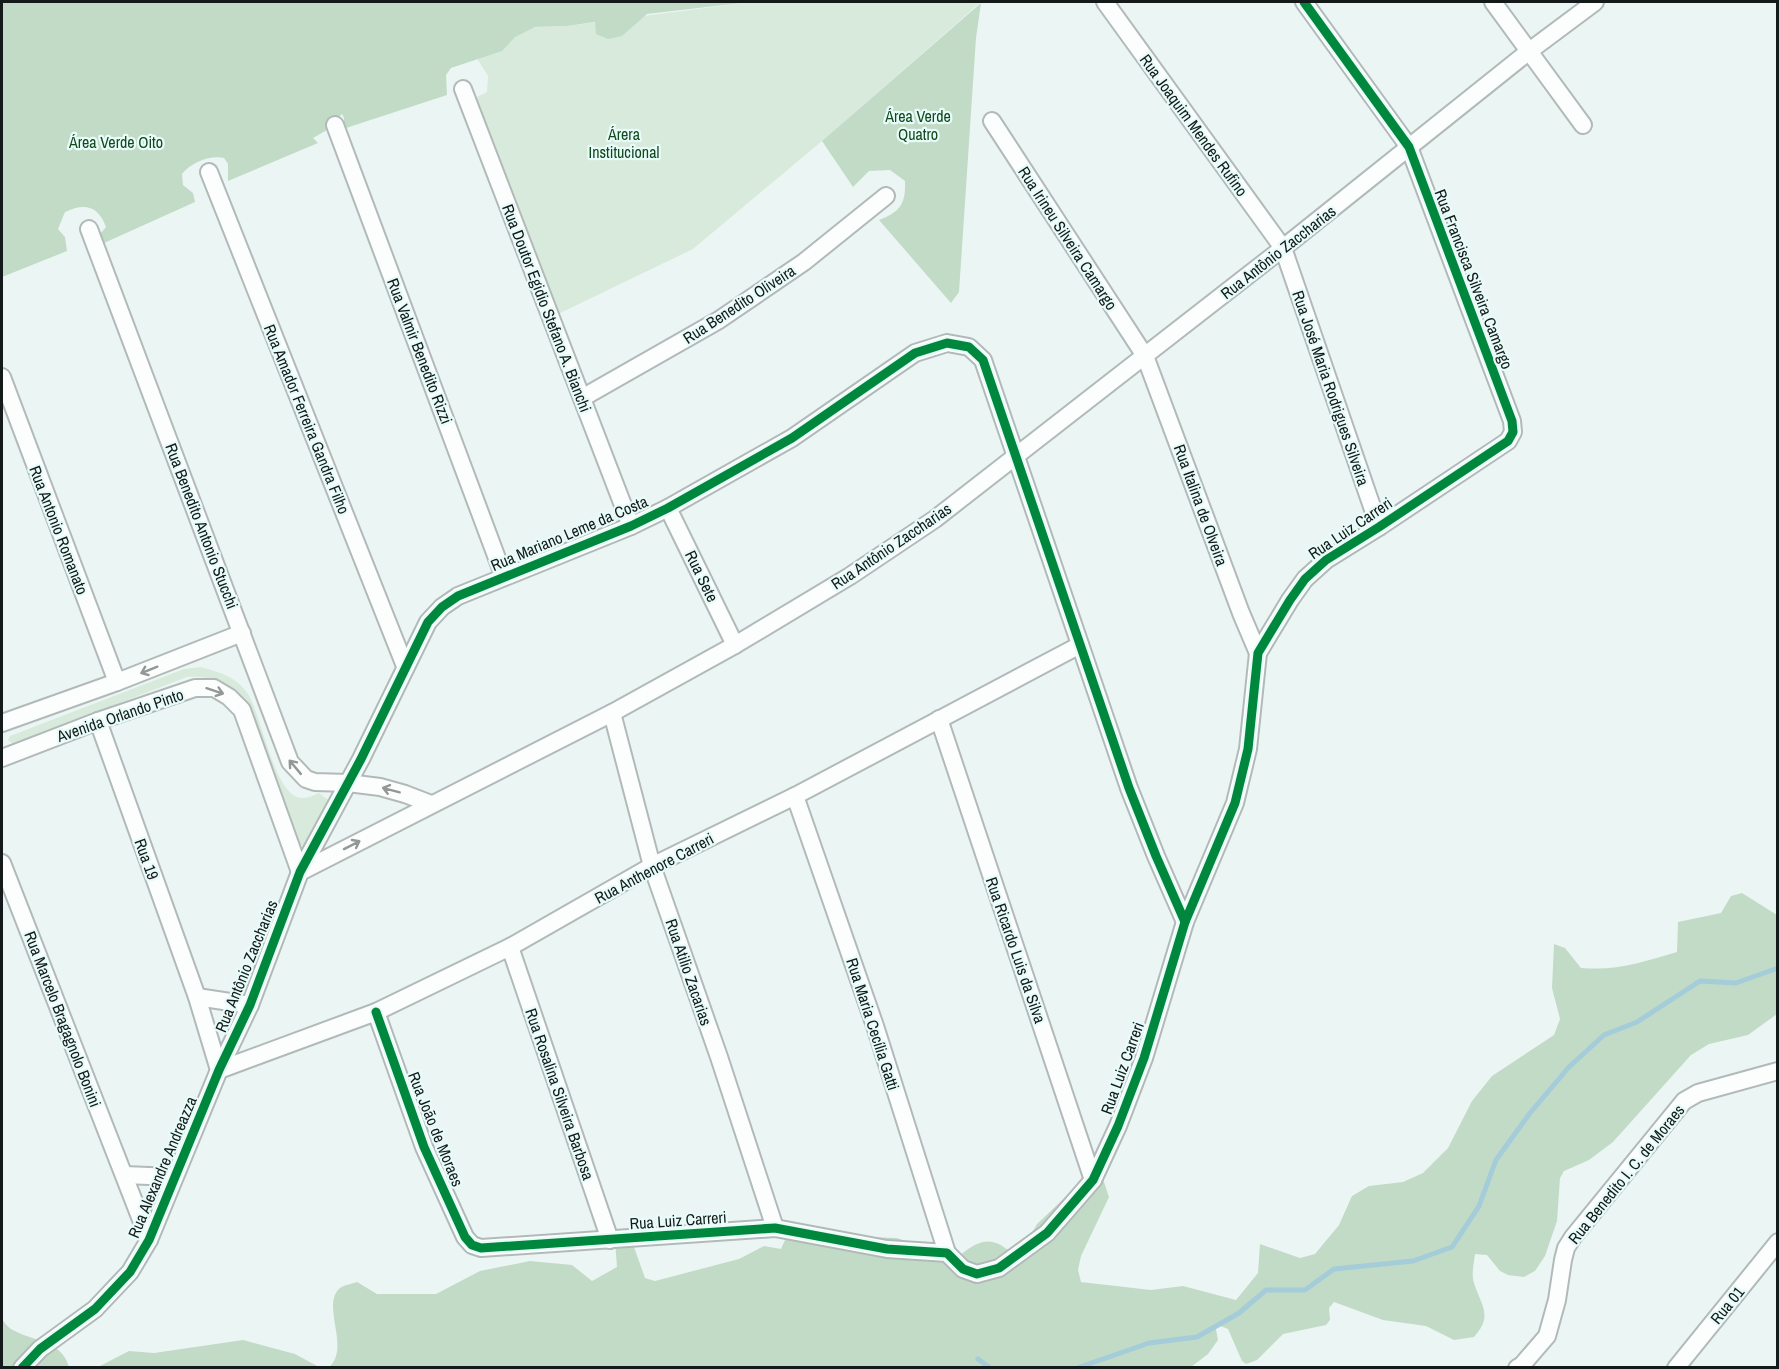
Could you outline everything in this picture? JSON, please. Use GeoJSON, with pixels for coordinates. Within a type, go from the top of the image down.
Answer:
{"type":"FeatureCollection","features":[{"type":"Feature","properties":{"kind":"street","name":"Rua Joaquim Mendes Rufino"},"geometry":{"type":"LineString","coordinates":[[1105,2],[1283,248]]}},
{"type":"Feature","properties":{"kind":"street","name":"Rua Francisca Silveira Camargo"},"geometry":{"type":"LineString","coordinates":[[1304,2],[1408,147],[1512,421],[1513,432],[1508,441]]}},
{"type":"Feature","properties":{"kind":"street"},"geometry":{"type":"LineString","coordinates":[[1493,2],[1583,125]]}},
{"type":"Feature","properties":{"kind":"street","name":"Rua Antônio Zaccharias"},"geometry":{"type":"LineString","coordinates":[[219,1071],[250,1005],[300,872],[612,713],[735,645],[850,576],[935,519],[1283,248],[1528,52],[1595,2]]}},
{"type":"Feature","properties":{"kind":"street","name":"Rua Doutor Egidio Stefano A. Bianchi"},"geometry":{"type":"LineString","coordinates":[[463,89],[631,526]]}},
{"type":"Feature","properties":{"kind":"street","name":"Rua Irineu Silveira Camargo"},"geometry":{"type":"LineString","coordinates":[[992,121],[1145,356]]}},
{"type":"Feature","properties":{"kind":"street","name":"Rua Valmir Benedito Rizzi"},"geometry":{"type":"LineString","coordinates":[[335,125],[504,577]]}},
{"type":"Feature","properties":{"kind":"street","name":"Rua Amador Ferreira Gandra Filho"},"geometry":{"type":"LineString","coordinates":[[209,172],[405,666]]}},
{"type":"Feature","properties":{"kind":"street","name":"Rua Benedito Oliveira"},"geometry":{"type":"LineString","coordinates":[[582,398],[719,320],[804,262],[886,196]]}},
{"type":"Feature","properties":{"kind":"street","name":"Rua Benedito Antonio Stucchi"},"geometry":{"type":"LineString","coordinates":[[89,229],[290,762],[306,779],[315,782],[380,787],[431,804]]}},
{"type":"Feature","properties":{"kind":"street","name":"Rua José Maria Rodrigues Silveira"},"geometry":{"type":"LineString","coordinates":[[1283,248],[1379,527]]}},
{"type":"Feature","properties":{"kind":"street","name":"Rua Mariano Leme da Costa"},"geometry":{"type":"LineString","coordinates":[[300,872],[348,783],[428,622],[442,607],[458,596],[631,526],[668,508],[792,438],[915,353],[947,343],[969,347],[983,360],[1015,456]]}},
{"type":"Feature","properties":{"kind":"street","name":"Rua Italina de Olveira"},"geometry":{"type":"LineString","coordinates":[[1145,356],[1258,653]]}},
{"type":"Feature","properties":{"kind":"street","name":"Rua Antonio Romanato"},"geometry":{"type":"LineString","coordinates":[[2,377],[117,682]]}},
{"type":"Feature","properties":{"kind":"street","name":"Rua Luiz Carreri"},"geometry":{"type":"LineString","coordinates":[[481,1248],[775,1228],[886,1249],[947,1253],[963,1269],[977,1274],[999,1268],[1047,1233],[1093,1180],[1118,1126],[1144,1058],[1185,922],[1235,803],[1248,749],[1258,653],[1305,579],[1326,560],[1508,441]]}},
{"type":"Feature","properties":{"kind":"street"},"geometry":{"type":"LineString","coordinates":[[1015,456],[1133,797],[1185,922]]}},
{"type":"Feature","properties":{"kind":"street","name":"Rua Sete"},"geometry":{"type":"LineString","coordinates":[[668,508],[735,645]]}},
{"type":"Feature","properties":{"kind":"street","name":"Avenida Orlando Pinto"},"geometry":{"type":"LineString","coordinates":[[2,723],[117,682],[242,633]]}},
{"type":"Feature","properties":{"kind":"street","name":"Rua Anthenore Carreri"},"geometry":{"type":"LineString","coordinates":[[219,1071],[376,1012],[510,947],[652,866],[795,796],[1080,645]]}},
{"type":"Feature","properties":{"kind":"street","name":"Avenida Orlando Pinto"},"geometry":{"type":"LineString","coordinates":[[2,756],[195,688],[214,688],[229,697],[242,710],[300,872]]}},
{"type":"Feature","properties":{"kind":"street","name":"Rua Atilio Zacarias"},"geometry":{"type":"LineString","coordinates":[[612,713],[652,866],[775,1228]]}},
{"type":"Feature","properties":{"kind":"street","name":"Rua Ricardo Luis da Silva"},"geometry":{"type":"LineString","coordinates":[[939,719],[1093,1180]]}},
{"type":"Feature","properties":{"kind":"street","name":"Rua 19"},"geometry":{"type":"LineString","coordinates":[[98,721],[197,997],[219,1071]]}},
{"type":"Feature","properties":{"kind":"street","name":"Rua Maria Cecília Gatti"},"geometry":{"type":"LineString","coordinates":[[795,796],[875,1026],[947,1253]]}},
{"type":"Feature","properties":{"kind":"street","name":"Rua Marcelo Bragagnolo Bonini"},"geometry":{"type":"LineString","coordinates":[[2,863],[149,1240]]}},
{"type":"Feature","properties":{"kind":"street","name":"Rua Rosalina Silveira Barbosa"},"geometry":{"type":"LineString","coordinates":[[510,947],[610,1240]]}},
{"type":"Feature","properties":{"kind":"street"},"geometry":{"type":"LineString","coordinates":[[197,997],[250,1005]]}},
{"type":"Feature","properties":{"kind":"street","name":"Rua João de Moraes"},"geometry":{"type":"LineString","coordinates":[[376,1012],[424,1147],[465,1237],[472,1245],[481,1248]]}},
{"type":"Feature","properties":{"kind":"street","name":"Rua Alexandre Andreazza"},"geometry":{"type":"LineString","coordinates":[[22,1368],[40,1349],[95,1309],[129,1272],[149,1240],[219,1071]]}},
{"type":"Feature","properties":{"kind":"street","name":"Rua Benedito I. C. de Moraes"},"geometry":{"type":"LineString","coordinates":[[1517,1368],[1546,1336],[1557,1300],[1566,1248],[1573,1236],[1684,1101],[1698,1093],[1778,1071]]}},
{"type":"Feature","properties":{"kind":"street"},"geometry":{"type":"LineString","coordinates":[[124,1175],[174,1177]]}},
{"type":"Feature","properties":{"kind":"street","name":"Rua 01"},"geometry":{"type":"LineString","coordinates":[[1676,1368],[1778,1242]]}},
{"type":"Feature","properties":{"kind":"green space","name":"Área Verde Oito"},"geometry":{"type":"Polygon","coordinates":[[[2,2],[750,2],[647,14],[622,36],[608,39],[596,34],[595,22],[535,27],[515,37],[502,51],[451,68],[446,75],[447,95],[343,129],[342,114],[327,130],[313,138],[318,143],[228,181],[228,164],[224,158],[206,159],[195,163],[182,174],[183,185],[193,193],[195,202],[104,243],[100,234],[106,227],[95,210],[78,207],[65,212],[58,229],[65,237],[67,251],[2,277],[2,2]]]}},
{"type":"Feature","properties":{"kind":"green space","name":"Árera Institucional"},"geometry":{"type":"Polygon","coordinates":[[[750,2],[981,2],[822,141],[693,249],[556,315],[473,99],[487,92],[488,76],[478,60],[469,30],[568,26],[750,2]]]}},
{"type":"Feature","properties":{"kind":"green space","name":"Área Verde Quatro"},"geometry":{"type":"Polygon","coordinates":[[[981,3],[976,38],[959,292],[951,303],[879,220],[892,214],[900,206],[904,196],[905,181],[890,170],[869,171],[853,187],[822,141],[981,3]]]}},
{"type":"Feature","properties":{"kind":"green space"},"geometry":{"type":"Polygon","coordinates":[[[201,667],[221,673],[244,688],[253,705],[275,767],[289,791],[303,798],[319,793],[331,802],[309,851],[295,837],[238,695],[215,680],[187,677],[13,744],[8,740],[10,736],[184,669],[201,667]]]}},
{"type":"Feature","properties":{"kind":"green space"},"geometry":{"type":"Polygon","coordinates":[[[1742,893],[1777,915],[1777,1014],[1748,1035],[1709,1044],[1691,1055],[1613,1142],[1589,1160],[1564,1171],[1560,1178],[1557,1221],[1545,1256],[1535,1271],[1524,1277],[1508,1275],[1500,1271],[1487,1255],[1475,1254],[1473,1279],[1484,1309],[1484,1322],[1474,1337],[1454,1340],[1426,1326],[1383,1320],[1334,1302],[1329,1308],[1330,1320],[1326,1325],[1283,1334],[1257,1360],[1246,1364],[1242,1361],[1228,1329],[1215,1324],[1218,1340],[1208,1354],[1191,1367],[328,1368],[335,1360],[337,1350],[333,1305],[335,1296],[340,1288],[357,1282],[377,1294],[436,1294],[480,1271],[530,1261],[572,1265],[592,1281],[617,1267],[615,1241],[621,1235],[634,1247],[645,1278],[655,1281],[739,1259],[764,1246],[781,1249],[790,1229],[839,1236],[897,1238],[913,1244],[935,1261],[951,1263],[970,1248],[986,1242],[997,1243],[1011,1250],[1023,1249],[1037,1224],[1080,1183],[1094,1175],[1103,1179],[1109,1197],[1081,1256],[1078,1270],[1081,1282],[1151,1290],[1183,1286],[1236,1300],[1258,1273],[1260,1244],[1300,1258],[1315,1254],[1339,1225],[1352,1196],[1369,1186],[1403,1182],[1423,1173],[1448,1148],[1472,1101],[1492,1076],[1554,1035],[1560,1019],[1552,988],[1554,944],[1565,948],[1581,968],[1619,967],[1641,962],[1677,952],[1678,922],[1721,913],[1731,896],[1742,893]]]}},
{"type":"Feature","properties":{"kind":"green space"},"geometry":{"type":"Polygon","coordinates":[[[2,1319],[11,1329],[45,1342],[60,1351],[69,1367],[2,1367],[2,1319]]]}},
{"type":"Feature","properties":{"kind":"green space"},"geometry":{"type":"Polygon","coordinates":[[[243,1340],[295,1354],[319,1367],[98,1367],[129,1351],[154,1353],[243,1340]]]}},
{"type":"Feature","properties":{"kind":"waterway"},"geometry":{"type":"LineString","coordinates":[[1077,1368],[1149,1343],[1197,1337],[1239,1313],[1266,1290],[1305,1290],[1334,1269],[1413,1261],[1452,1247],[1479,1206],[1496,1160],[1530,1113],[1569,1067],[1604,1035],[1637,1022],[1700,981],[1736,983],[1778,968]]}},
{"type":"Feature","properties":{"kind":"waterway"},"geometry":{"type":"LineString","coordinates":[[978,1359],[990,1368]]}},
{"type":"Feature","properties":{"kind":"cycle path"},"geometry":{"type":"LineString","coordinates":[[376,1012],[424,1147],[465,1237],[472,1245],[481,1248],[775,1228],[887,1249],[947,1253],[963,1269],[977,1274],[999,1268],[1047,1233],[1093,1180],[1118,1126],[1144,1058],[1185,922],[1235,803],[1248,749],[1258,653],[1305,579],[1326,560],[1508,441],[1513,432],[1512,421],[1409,147],[1304,2]]}},
{"type":"Feature","properties":{"kind":"cycle path"},"geometry":{"type":"LineString","coordinates":[[22,1368],[40,1349],[95,1309],[130,1272],[149,1240],[219,1070],[250,1005],[300,872],[361,759],[428,622],[442,607],[458,596],[631,526],[668,508],[792,438],[915,353],[947,343],[969,347],[983,360],[1129,788],[1185,922]]}}]}
